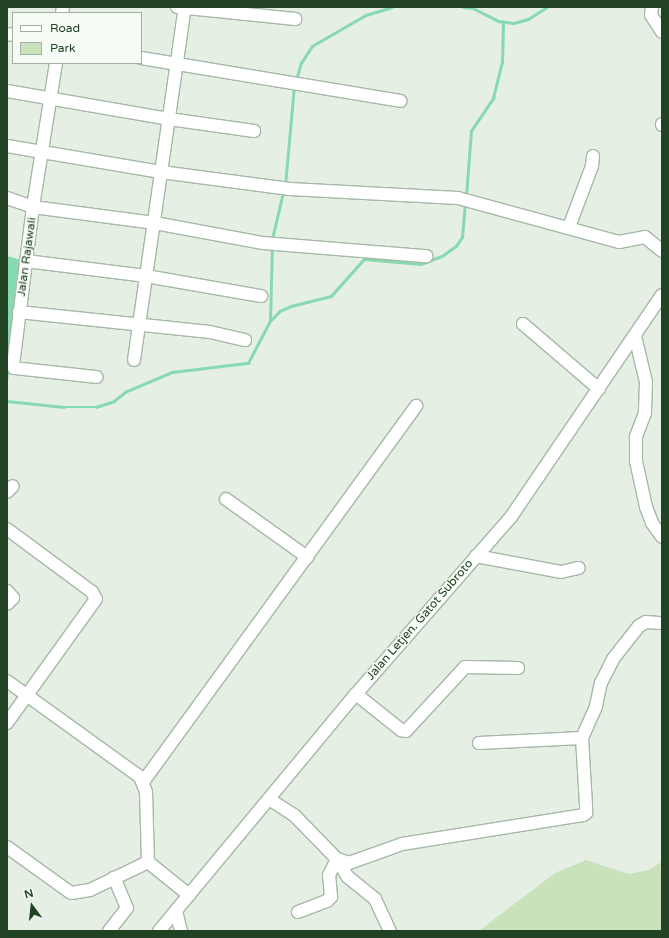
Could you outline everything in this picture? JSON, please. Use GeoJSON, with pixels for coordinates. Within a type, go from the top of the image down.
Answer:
{"type":"FeatureCollection","features":[{"type":"Feature","properties":{"kind":"street"},"geometry":{"type":"LineString","coordinates":[[134,360],[177,65],[182,7],[295,20]]}},
{"type":"Feature","properties":{"kind":"street"},"geometry":{"type":"LineString","coordinates":[[652,7],[651,15],[662,32]]}},
{"type":"Feature","properties":{"kind":"street"},"geometry":{"type":"LineString","coordinates":[[142,58],[400,101]]}},
{"type":"Feature","properties":{"kind":"street","name":"Jalan Rajawali"},"geometry":{"type":"LineString","coordinates":[[56,64],[44,150],[33,207],[19,312],[14,368],[97,377]]}},
{"type":"Feature","properties":{"kind":"street"},"geometry":{"type":"LineString","coordinates":[[7,91],[169,119],[254,131]]}},
{"type":"Feature","properties":{"kind":"street"},"geometry":{"type":"LineString","coordinates":[[7,146],[44,150],[161,172],[290,189],[458,198],[474,201],[619,242],[645,238],[662,251]]}},
{"type":"Feature","properties":{"kind":"street"},"geometry":{"type":"LineString","coordinates":[[569,227],[592,166],[593,156]]}},
{"type":"Feature","properties":{"kind":"street"},"geometry":{"type":"LineString","coordinates":[[7,198],[33,207],[155,223],[262,243],[426,256]]}},
{"type":"Feature","properties":{"kind":"street"},"geometry":{"type":"LineString","coordinates":[[26,261],[146,276],[261,296]]}},
{"type":"Feature","properties":{"kind":"street","name":"Jalan Letjen. Gatot Subroto"},"geometry":{"type":"LineString","coordinates":[[160,931],[356,694],[511,517],[662,295]]}},
{"type":"Feature","properties":{"kind":"street"},"geometry":{"type":"LineString","coordinates":[[19,312],[139,326],[210,332],[245,340]]}},
{"type":"Feature","properties":{"kind":"street"},"geometry":{"type":"LineString","coordinates":[[523,324],[599,389]]}},
{"type":"Feature","properties":{"kind":"street"},"geometry":{"type":"LineString","coordinates":[[635,336],[646,382],[645,413],[636,437],[636,461],[646,507],[662,538]]}},
{"type":"Feature","properties":{"kind":"street"},"geometry":{"type":"LineString","coordinates":[[143,782],[416,406]]}},
{"type":"Feature","properties":{"kind":"street"},"geometry":{"type":"LineString","coordinates":[[226,499],[307,558]]}},
{"type":"Feature","properties":{"kind":"street"},"geometry":{"type":"LineString","coordinates":[[7,529],[92,592],[96,599],[7,723]]}},
{"type":"Feature","properties":{"kind":"street"},"geometry":{"type":"LineString","coordinates":[[476,556],[560,572],[579,568]]}},
{"type":"Feature","properties":{"kind":"street"},"geometry":{"type":"LineString","coordinates":[[7,591],[13,598],[7,604]]}},
{"type":"Feature","properties":{"kind":"street"},"geometry":{"type":"LineString","coordinates":[[337,859],[349,863],[402,844],[583,815],[586,813],[582,738],[596,706],[600,683],[613,659],[642,623],[651,621],[662,623]]}},
{"type":"Feature","properties":{"kind":"street"},"geometry":{"type":"LineString","coordinates":[[356,694],[401,730],[406,731],[465,667],[518,668]]}},
{"type":"Feature","properties":{"kind":"street"},"geometry":{"type":"LineString","coordinates":[[7,681],[136,774],[143,782],[146,792],[148,862]]}},
{"type":"Feature","properties":{"kind":"street"},"geometry":{"type":"LineString","coordinates":[[479,743],[582,738]]}},
{"type":"Feature","properties":{"kind":"street"},"geometry":{"type":"LineString","coordinates":[[269,799],[294,815],[337,859],[348,877],[375,899],[390,931]]}},
{"type":"Feature","properties":{"kind":"street"},"geometry":{"type":"LineString","coordinates":[[7,848],[71,893],[90,890],[148,862]]}},
{"type":"Feature","properties":{"kind":"street"},"geometry":{"type":"LineString","coordinates":[[298,912],[328,901],[331,897],[329,875],[337,859]]}},
{"type":"Feature","properties":{"kind":"street"},"geometry":{"type":"LineString","coordinates":[[148,862],[190,895]]}},
{"type":"Feature","properties":{"kind":"street"},"geometry":{"type":"LineString","coordinates":[[109,931],[126,908],[114,878]]}},
{"type":"Feature","properties":{"kind":"street"},"geometry":{"type":"LineString","coordinates":[[176,911],[181,931]]}},
{"type":"Feature","properties":{"kind":"green space"},"geometry":{"type":"Polygon","coordinates":[[[586,860],[629,874],[648,870],[662,862],[662,931],[479,931],[555,873],[586,860]]]}},
{"type":"Feature","properties":{"kind":"shaded area"},"geometry":{"type":"Polygon","coordinates":[[[7,256],[22,260],[7,390],[7,256]]]}},
{"type":"Feature","properties":{"kind":"waterway"},"geometry":{"type":"LineString","coordinates":[[296,80],[301,63],[312,46],[366,15],[392,7]]}},
{"type":"Feature","properties":{"kind":"waterway"},"geometry":{"type":"LineString","coordinates":[[463,7],[473,8],[499,21],[514,23],[528,19],[547,7]]}},
{"type":"Feature","properties":{"kind":"waterway"},"geometry":{"type":"LineString","coordinates":[[466,196],[471,131],[493,98],[502,63],[503,22]]}},
{"type":"Feature","properties":{"kind":"waterway"},"geometry":{"type":"LineString","coordinates":[[285,185],[294,86]]}},
{"type":"Feature","properties":{"kind":"waterway"},"geometry":{"type":"LineString","coordinates":[[272,239],[283,192]]}},
{"type":"Feature","properties":{"kind":"waterway"},"geometry":{"type":"LineString","coordinates":[[270,321],[280,311],[291,306],[331,296],[364,259],[421,264],[442,256],[456,246],[462,237],[465,204]]}},
{"type":"Feature","properties":{"kind":"waterway"},"geometry":{"type":"LineString","coordinates":[[7,401],[64,407],[96,407],[114,401],[125,392],[172,372],[248,363],[270,321],[272,246]]}}]}
